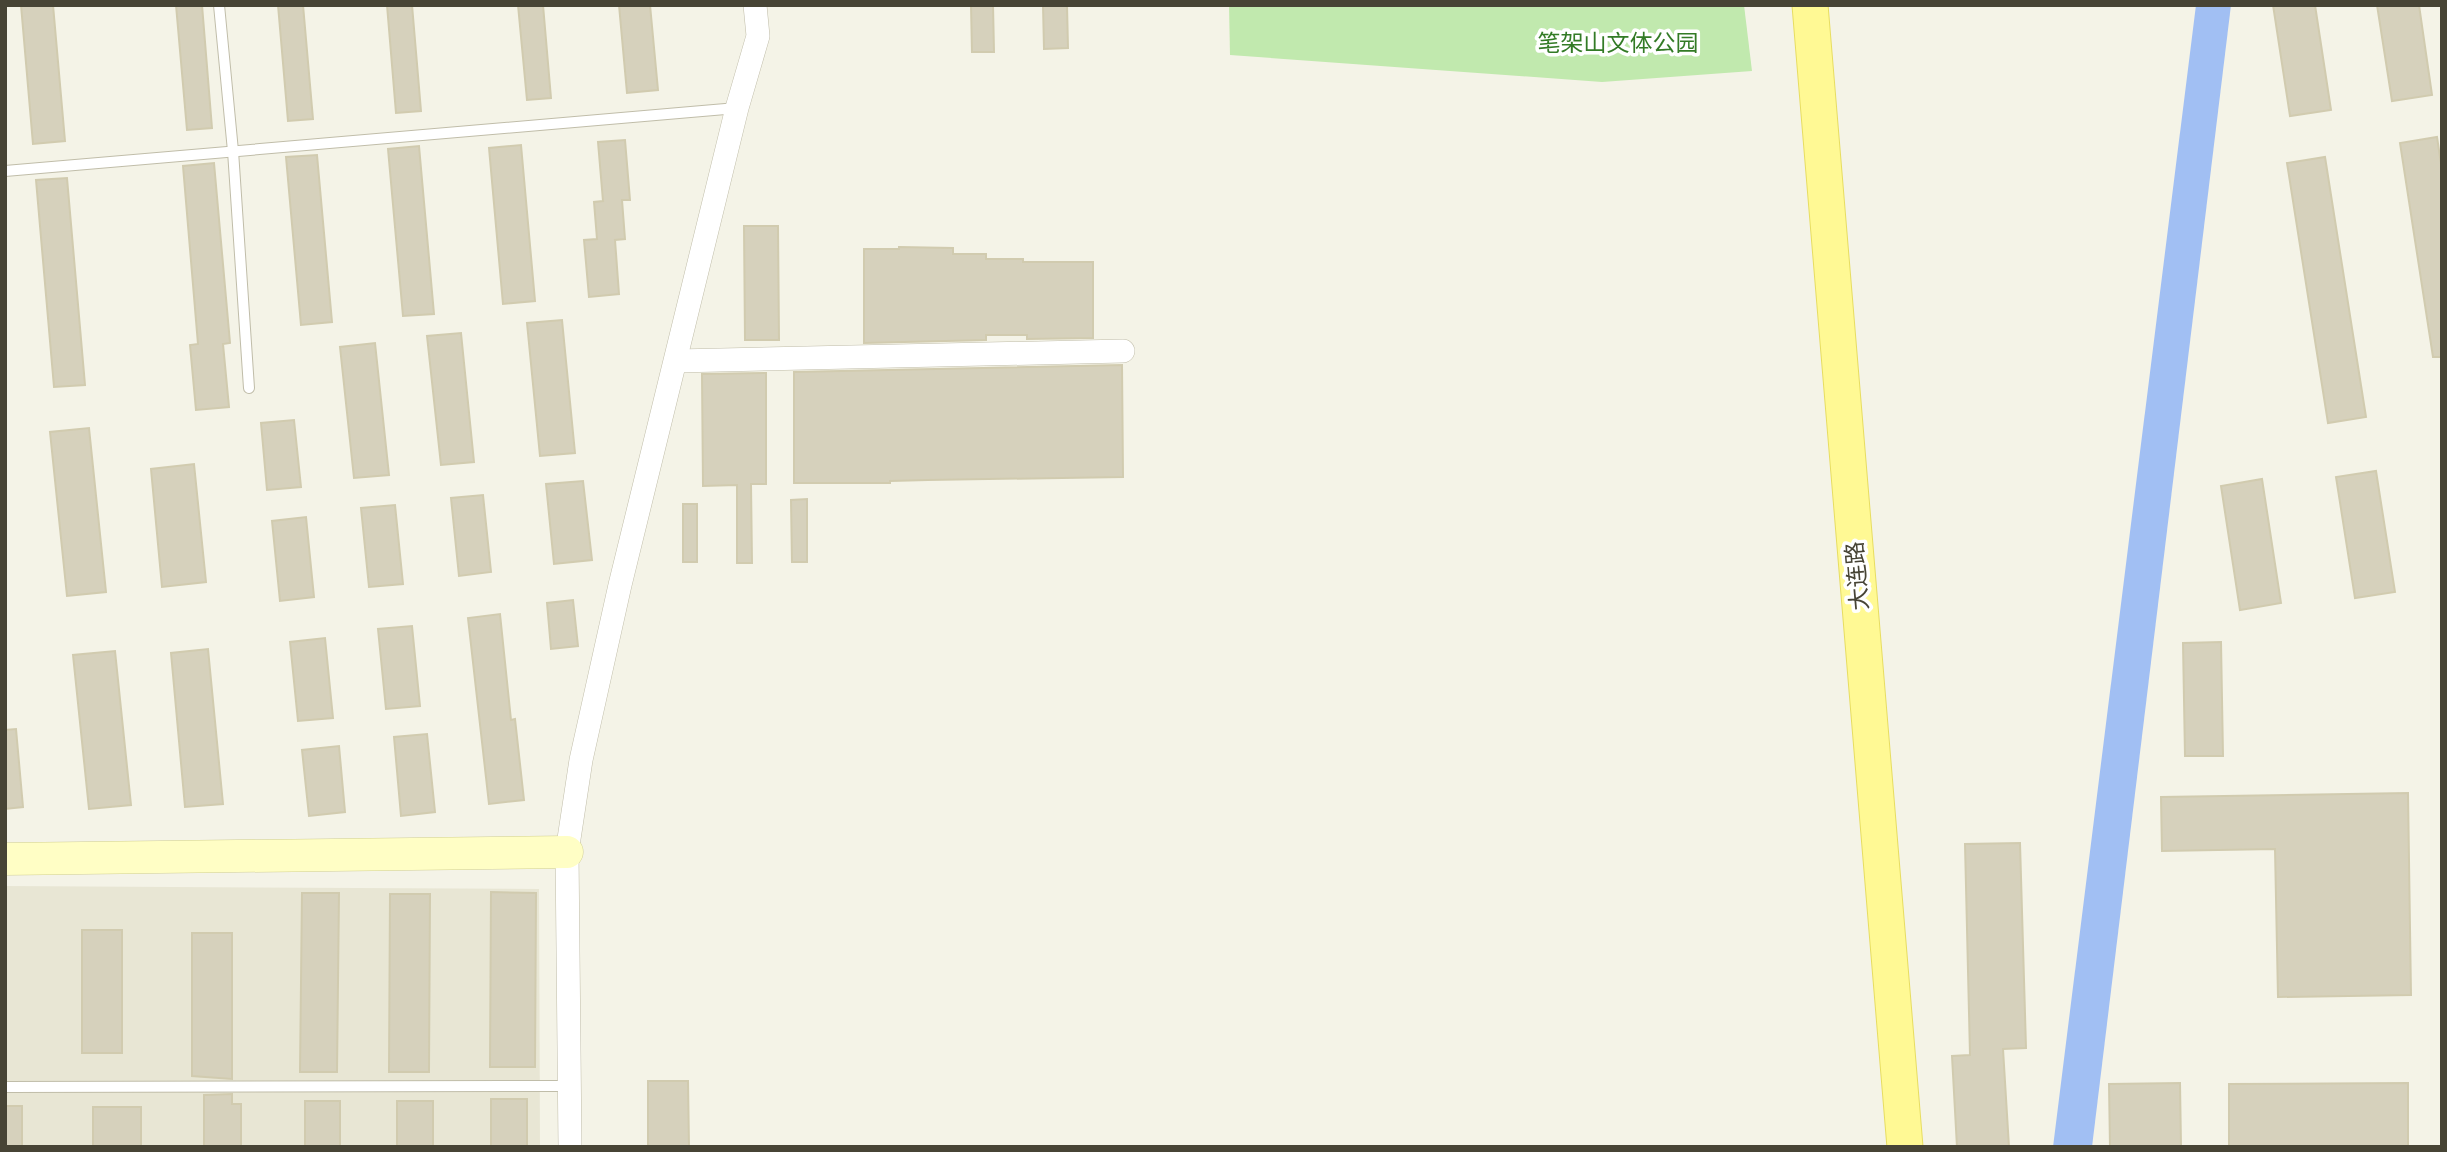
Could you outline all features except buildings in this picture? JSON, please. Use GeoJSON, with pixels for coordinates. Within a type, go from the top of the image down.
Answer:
{"type":"FeatureCollection","features":[{"type":"Feature","properties":{"kind":"main road","name":"大连路"},"geometry":{"type":"LineString","coordinates":[[1810,5],[1905,1147]]}},
{"type":"Feature","properties":{"kind":"street"},"geometry":{"type":"LineString","coordinates":[[570,1147],[567,852],[587,733],[620,585],[737,108],[758,36],[755,5]]}},
{"type":"Feature","properties":{"kind":"street"},"geometry":{"type":"LineString","coordinates":[[677,361],[1123,351]]}},
{"type":"Feature","properties":{"kind":"street"},"geometry":{"type":"LineString","coordinates":[[5,859],[567,852]]}},
{"type":"Feature","properties":{"kind":"lane"},"geometry":{"type":"LineString","coordinates":[[219,5],[233,151],[249,388]]}},
{"type":"Feature","properties":{"kind":"lane"},"geometry":{"type":"LineString","coordinates":[[5,171],[737,108]]}},
{"type":"Feature","properties":{"kind":"lane"},"geometry":{"type":"LineString","coordinates":[[5,1087],[569,1086]]}},
{"type":"Feature","properties":{"kind":"shaded area"},"geometry":{"type":"Polygon","coordinates":[[[5,886],[539,889],[540,1147],[5,1147],[5,886]]]}},
{"type":"Feature","properties":{"kind":"green space","name":"笔架山文体公园"},"geometry":{"type":"Polygon","coordinates":[[[1229,5],[1744,5],[1752,71],[1602,82],[1230,55],[1229,5]]]}},
{"type":"Feature","properties":{"kind":"water"},"geometry":{"type":"Polygon","coordinates":[[[2196,5],[2231,5],[2092,1147],[2053,1147],[2196,5]]]}}]}
